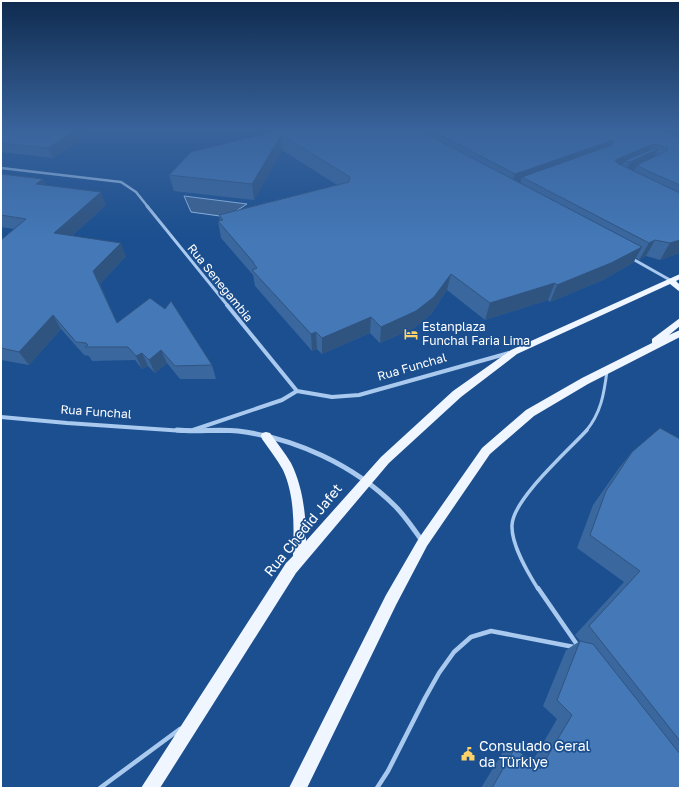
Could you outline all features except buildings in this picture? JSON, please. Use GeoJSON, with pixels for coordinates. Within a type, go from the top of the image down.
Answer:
{"type":"FeatureCollection","features":[{"type":"Feature","properties":{"kind":"main road","name":"Rua Funchal"},"geometry":{"type":"LineString","coordinates":[[514,352],[680,276]]}},
{"type":"Feature","properties":{"kind":"main road"},"geometry":{"type":"LineString","coordinates":[[670,280],[680,289]]}},
{"type":"Feature","properties":{"kind":"main road"},"geometry":{"type":"LineString","coordinates":[[642,351],[680,321]]}},
{"type":"Feature","properties":{"kind":"main road"},"geometry":{"type":"LineString","coordinates":[[298,788],[391,600],[423,542],[486,451],[530,414],[642,351],[680,333]]}},
{"type":"Feature","properties":{"kind":"main road","name":"Rua Chedid Jafet"},"geometry":{"type":"LineString","coordinates":[[150,788],[291,568],[299,558],[385,460],[457,394],[514,352]]}},
{"type":"Feature","properties":{"kind":"main road"},"geometry":{"type":"LineString","coordinates":[[266,436],[289,471],[296,493],[300,520],[299,558]]}},
{"type":"Feature","properties":{"kind":"street","name":"Rua Senegambia"},"geometry":{"type":"LineString","coordinates":[[1,168],[104,179],[129,186],[136,192],[297,391]]}},
{"type":"Feature","properties":{"kind":"street"},"geometry":{"type":"LineString","coordinates":[[624,254],[670,280]]}},
{"type":"Feature","properties":{"kind":"street","name":"Rua Funchal"},"geometry":{"type":"LineString","coordinates":[[189,431],[282,400],[297,391],[332,397],[359,395],[514,352]]}},
{"type":"Feature","properties":{"kind":"street","name":"Rua Funchal"},"geometry":{"type":"LineString","coordinates":[[1,417],[36,421],[189,431],[236,431],[266,436],[299,446],[339,466],[365,482],[394,506],[410,523],[423,542]]}},
{"type":"Feature","properties":{"kind":"lane"},"geometry":{"type":"LineString","coordinates":[[377,788],[406,736],[433,682],[452,652],[472,636],[488,631],[580,648],[528,573],[516,542],[512,523],[521,502],[594,421],[603,398],[607,370]]}},
{"type":"Feature","properties":{"kind":"lane"},"geometry":{"type":"LineString","coordinates":[[100,788],[195,719]]}},
{"type":"Feature","properties":{"kind":"water"},"geometry":{"type":"Polygon","coordinates":[[[184,196],[247,204],[227,217],[191,212],[184,196]]]}},
{"type":"Feature","properties":{"kind":"place","name":"Estanplaza Funchal Faria Lima"},"geometry":{"type":"Point","coordinates":[411,334]}},
{"type":"Feature","properties":{"kind":"place","name":"Consulado Geral da Türkiye"},"geometry":{"type":"Point","coordinates":[468,754]}}]}
